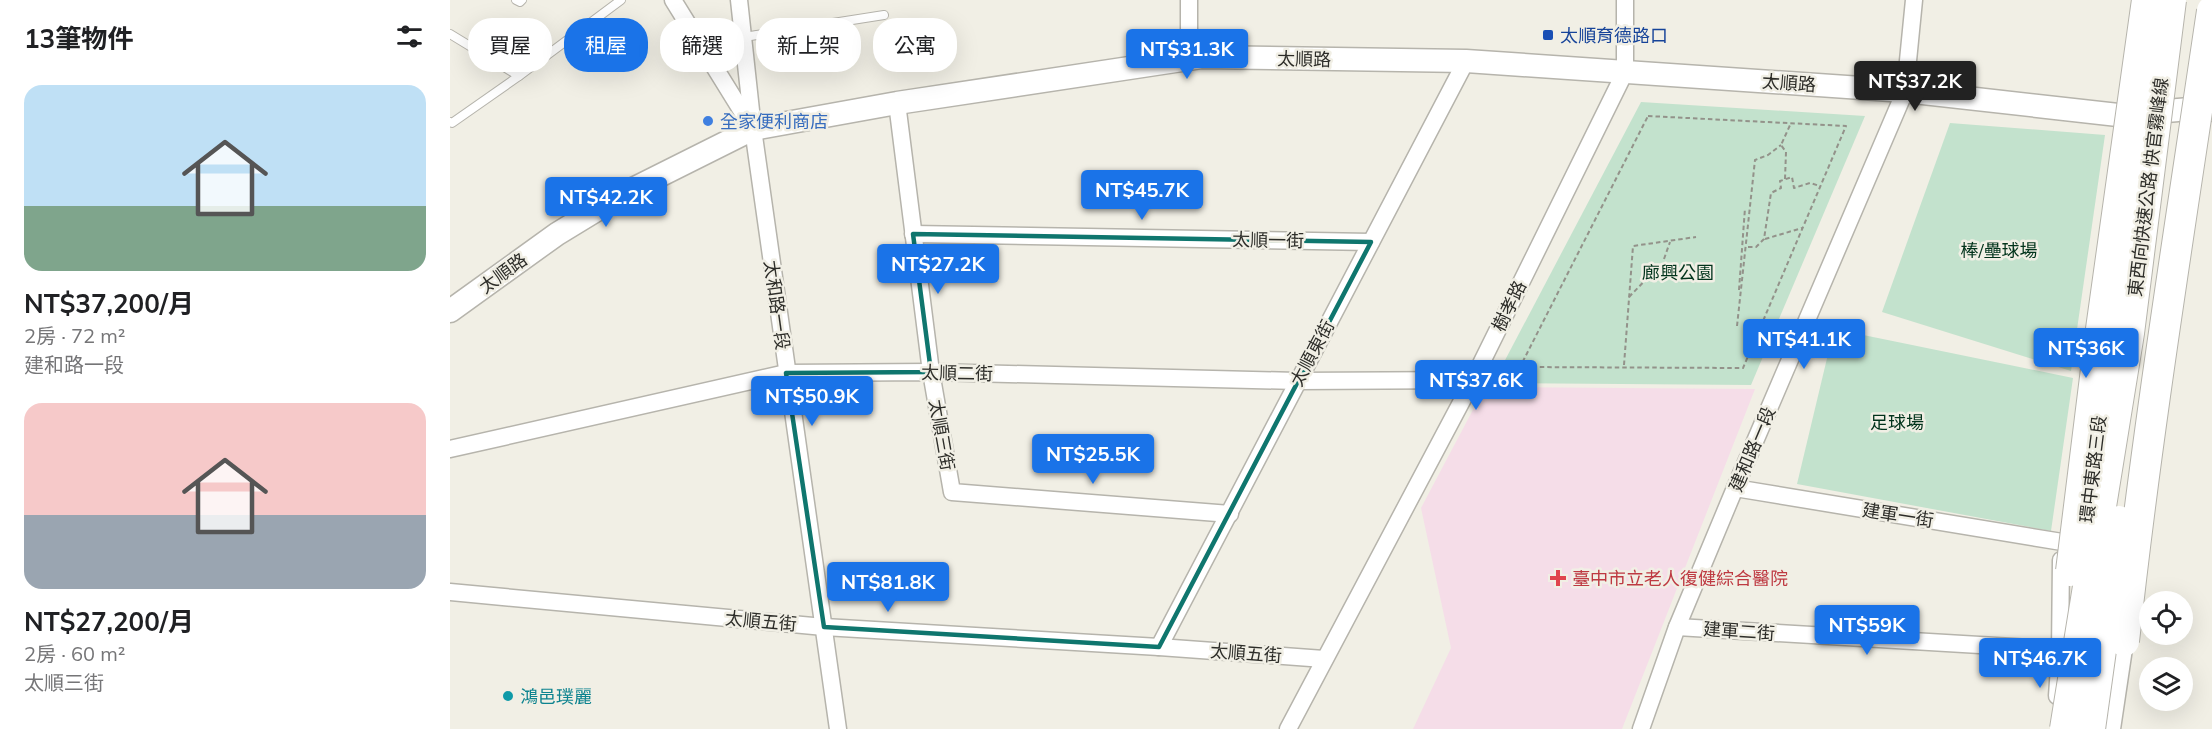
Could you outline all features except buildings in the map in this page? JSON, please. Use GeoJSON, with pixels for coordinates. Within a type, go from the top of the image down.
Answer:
{"type":"FeatureCollection","features":[{"type":"Feature","properties":{"kind":"highway"},"geometry":{"type":"LineString","coordinates":[[2060,652],[2101,329],[2147,0]]}},
{"type":"Feature","properties":{"kind":"highway","name":"東西向快速公路 快官霧峰線"},"geometry":{"type":"LineString","coordinates":[[2065,729],[2129,333],[2172,0]]}},
{"type":"Feature","properties":{"kind":"highway","name":"東西向快速公路 快官霧峰線"},"geometry":{"type":"LineString","coordinates":[[2090,729],[2191,0]]}},
{"type":"Feature","properties":{"kind":"highway"},"geometry":{"type":"LineString","coordinates":[[2124,650],[2133,562],[2212,11]]}},
{"type":"Feature","properties":{"kind":"street","name":"太和路一段"},"geometry":{"type":"LineString","coordinates":[[673,0],[753,129]]}},
{"type":"Feature","properties":{"kind":"street","name":"太和路一段"},"geometry":{"type":"LineString","coordinates":[[739,0],[741,18]]}},
{"type":"Feature","properties":{"kind":"street"},"geometry":{"type":"LineString","coordinates":[[1189,0],[1190,59]]}},
{"type":"Feature","properties":{"kind":"street","name":"樹孝路"},"geometry":{"type":"LineString","coordinates":[[1288,729],[1473,380],[1625,72],[1625,0]]}},
{"type":"Feature","properties":{"kind":"street","name":"建和路一段"},"geometry":{"type":"LineString","coordinates":[[1641,729],[1677,627],[1905,90],[1914,0]]}},
{"type":"Feature","properties":{"kind":"street","name":"環中東路三段"},"geometry":{"type":"LineString","coordinates":[[2055,729],[2060,652],[2061,542],[2119,129],[2118,116],[2136,0]]}},
{"type":"Feature","properties":{"kind":"street","name":"環中東路三段"},"geometry":{"type":"LineString","coordinates":[[2060,652],[2083,558],[2110,327],[2160,0]]}},
{"type":"Feature","properties":{"kind":"street"},"geometry":{"type":"LineString","coordinates":[[2203,0],[2203,110]]}},
{"type":"Feature","properties":{"kind":"street","name":"太和路一段"},"geometry":{"type":"LineString","coordinates":[[744,37],[753,129],[786,373],[838,729]]}},
{"type":"Feature","properties":{"kind":"street","name":"太順路"},"geometry":{"type":"LineString","coordinates":[[450,311],[557,234],[603,206],[753,129],[897,103],[1202,57],[1466,61],[1905,90],[2118,116],[2203,110]]}},
{"type":"Feature","properties":{"kind":"street","name":"太順東街"},"geometry":{"type":"LineString","coordinates":[[1159,647],[1466,61]]}},
{"type":"Feature","properties":{"kind":"street"},"geometry":{"type":"LineString","coordinates":[[2112,729],[2145,532],[2203,110],[2212,62]]}},
{"type":"Feature","properties":{"kind":"street","name":"太順三街"},"geometry":{"type":"LineString","coordinates":[[897,103],[931,372],[952,492],[1230,514]]}},
{"type":"Feature","properties":{"kind":"street","name":"太順一街"},"geometry":{"type":"LineString","coordinates":[[913,234],[1371,242]]}},
{"type":"Feature","properties":{"kind":"street","name":"太順二街"},"geometry":{"type":"LineString","coordinates":[[450,449],[786,373],[931,372],[1297,381],[1473,380]]}},
{"type":"Feature","properties":{"kind":"street","name":"建軍一街"},"geometry":{"type":"LineString","coordinates":[[1735,488],[2061,542]]}},
{"type":"Feature","properties":{"kind":"street","name":"太順五街"},"geometry":{"type":"LineString","coordinates":[[450,592],[824,627],[1324,659]]}},
{"type":"Feature","properties":{"kind":"street","name":"建軍二街"},"geometry":{"type":"LineString","coordinates":[[1677,627],[2030,648],[2060,652],[2124,650]]}},
{"type":"Feature","properties":{"kind":"lane"},"geometry":{"type":"LineString","coordinates":[[516,0],[520,2],[522,0]]}},
{"type":"Feature","properties":{"kind":"lane"},"geometry":{"type":"LineString","coordinates":[[451,123],[621,0]]}},
{"type":"Feature","properties":{"kind":"lane"},"geometry":{"type":"LineString","coordinates":[[744,37],[884,15]]}},
{"type":"Feature","properties":{"kind":"lane"},"geometry":{"type":"LineString","coordinates":[[450,34],[519,76]]}},
{"type":"Feature","properties":{"kind":"path"},"geometry":{"type":"LineString","coordinates":[[1648,116],[1791,123],[1846,126],[1743,368],[1520,367],[1648,116]]}},
{"type":"Feature","properties":{"kind":"path"},"geometry":{"type":"LineString","coordinates":[[1745,208],[1737,326],[1755,160],[1768,155],[1781,145],[1791,123]]}},
{"type":"Feature","properties":{"kind":"path"},"geometry":{"type":"LineString","coordinates":[[1781,145],[1786,152],[1785,179]]}},
{"type":"Feature","properties":{"kind":"path"},"geometry":{"type":"LineString","coordinates":[[1764,239],[1771,193],[1781,189],[1780,181],[1792,177],[1794,188],[1810,183],[1820,186]]}},
{"type":"Feature","properties":{"kind":"path"},"geometry":{"type":"LineString","coordinates":[[1748,247],[1752,249],[1764,239],[1802,228]]}},
{"type":"Feature","properties":{"kind":"path"},"geometry":{"type":"LineString","coordinates":[[1624,365],[1633,246],[1696,237]]}},
{"type":"Feature","properties":{"kind":"path"},"geometry":{"type":"LineString","coordinates":[[1664,259],[1670,241]]}},
{"type":"Feature","properties":{"kind":"path"},"geometry":{"type":"LineString","coordinates":[[1629,297],[1656,269]]}},
{"type":"Feature","properties":{"kind":"highlighted area"},"geometry":{"type":"Polygon","coordinates":[[[913,234],[1371,242],[1159,647],[824,627],[786,373],[931,372],[913,234]]]}},
{"type":"Feature","properties":{"kind":"shaded area","name":"臺中市立老人復健綜合醫院"},"geometry":{"type":"Polygon","coordinates":[[[1485,387],[1755,389],[1622,729],[1413,729],[1451,648],[1421,508],[1485,387]]]}},
{"type":"Feature","properties":{"kind":"green space","name":"廊興公園"},"geometry":{"type":"Polygon","coordinates":[[[1641,102],[1865,116],[1751,385],[1493,383],[1641,102]]]}},
{"type":"Feature","properties":{"kind":"green space","name":"棒/壘球場"},"geometry":{"type":"Polygon","coordinates":[[[1950,123],[2105,135],[2071,371],[1882,312],[1950,123]]]}},
{"type":"Feature","properties":{"kind":"green space","name":"足球場"},"geometry":{"type":"Polygon","coordinates":[[[1834,329],[2073,378],[2051,531],[1797,484],[1834,329]]]}},
{"type":"Feature","properties":{"kind":"place","name":"太順育德路口"},"geometry":{"type":"Point","coordinates":[1548,35]}},
{"type":"Feature","properties":{"kind":"place","name":"全家便利商店"},"geometry":{"type":"Point","coordinates":[708,121]}},
{"type":"Feature","properties":{"kind":"place","name":"臺中市立老人復健綜合醫院"},"geometry":{"type":"Point","coordinates":[1558,578]}},
{"type":"Feature","properties":{"kind":"place","name":"鴻邑璞麗"},"geometry":{"type":"Point","coordinates":[508,696]}}]}
